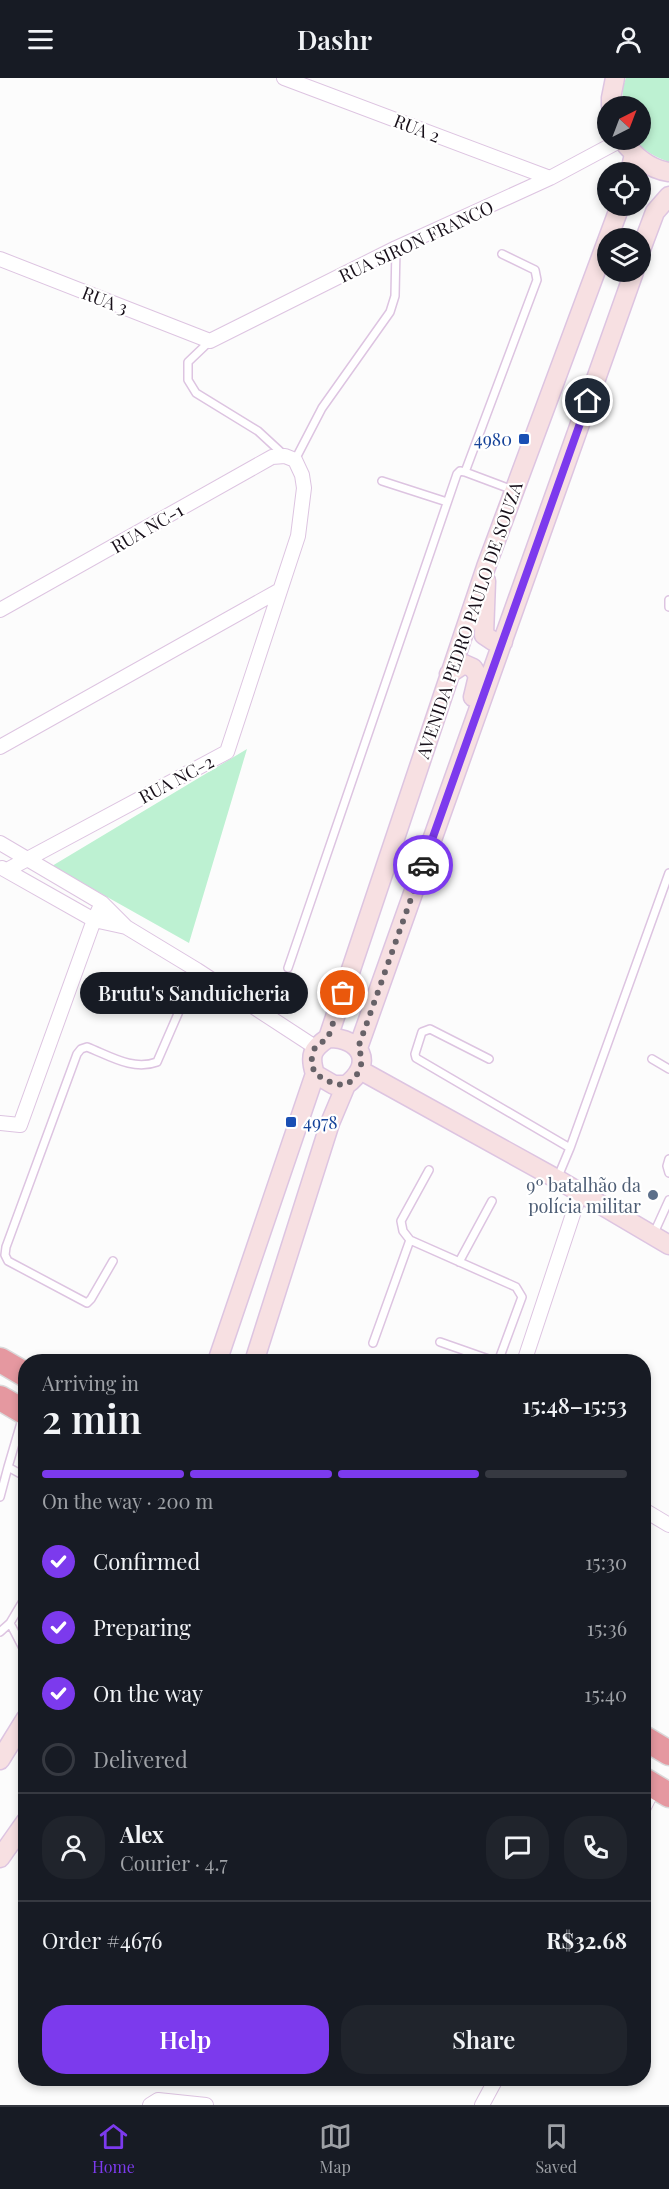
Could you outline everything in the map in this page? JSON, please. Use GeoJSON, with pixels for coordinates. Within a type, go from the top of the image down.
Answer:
{"type":"FeatureCollection","features":[{"type":"Feature","properties":{"kind":"highway"},"geometry":{"type":"LineString","coordinates":[[0,1360],[18,1370]]}},
{"type":"Feature","properties":{"kind":"highway"},"geometry":{"type":"LineString","coordinates":[[0,1398],[18,1409]]}},
{"type":"Feature","properties":{"kind":"highway"},"geometry":{"type":"LineString","coordinates":[[651,1742],[669,1753]]}},
{"type":"Feature","properties":{"kind":"main road"},"geometry":{"type":"LineString","coordinates":[[611,96],[615,78]]}},
{"type":"Feature","properties":{"kind":"main road"},"geometry":{"type":"LineString","coordinates":[[631,150],[648,164],[669,172]]}},
{"type":"Feature","properties":{"kind":"main road"},"geometry":{"type":"LineString","coordinates":[[632,162],[634,154]]}},
{"type":"Feature","properties":{"kind":"main road"},"geometry":{"type":"LineString","coordinates":[[649,228],[655,212],[669,196]]}},
{"type":"Feature","properties":{"kind":"main road","name":"AVENIDA PEDRO PAULO DE SOUZA"},"geometry":{"type":"LineString","coordinates":[[321,1042],[486,567],[616,216]]}},
{"type":"Feature","properties":{"kind":"main road","name":"AVENIDA PEDRO PAULO DE SOUZA"},"geometry":{"type":"LineString","coordinates":[[358,1048],[630,282]]}},
{"type":"Feature","properties":{"kind":"main road"},"geometry":{"type":"LineString","coordinates":[[486,567],[484,635],[493,641],[503,642]]}},
{"type":"Feature","properties":{"kind":"main road"},"geometry":{"type":"LineString","coordinates":[[449,674],[464,664],[473,668],[478,676],[471,705],[475,716]]}},
{"type":"Feature","properties":{"kind":"main road"},"geometry":{"type":"LineString","coordinates":[[220,1354],[315,1074],[311,1062],[321,1042],[340,1038],[358,1048],[362,1062],[360,1070],[354,1080],[346,1085],[330,1123],[257,1354]]}},
{"type":"Feature","properties":{"kind":"main road"},"geometry":{"type":"LineString","coordinates":[[360,1070],[557,1179],[669,1245]]}},
{"type":"Feature","properties":{"kind":"main road"},"geometry":{"type":"LineString","coordinates":[[315,1074],[334,1084],[346,1085]]}},
{"type":"Feature","properties":{"kind":"main road"},"geometry":{"type":"LineString","coordinates":[[0,1760],[18,1731]]}},
{"type":"Feature","properties":{"kind":"main road"},"geometry":{"type":"LineString","coordinates":[[0,1858],[18,1832]]}},
{"type":"Feature","properties":{"kind":"street","name":"RUA 2"},"geometry":{"type":"LineString","coordinates":[[284,78],[550,178]]}},
{"type":"Feature","properties":{"kind":"street","name":"RUA SIRON FRANCO"},"geometry":{"type":"LineString","coordinates":[[210,340],[396,248],[550,178],[603,150]]}},
{"type":"Feature","properties":{"kind":"street","name":"RUA 3"},"geometry":{"type":"LineString","coordinates":[[0,259],[210,340]]}},
{"type":"Feature","properties":{"kind":"street","name":"RUA NC-1"},"geometry":{"type":"LineString","coordinates":[[0,610],[272,457],[290,458]]}},
{"type":"Feature","properties":{"kind":"street","name":"RUA NC-2"},"geometry":{"type":"LineString","coordinates":[[4,869],[227,752],[298,536],[304,488],[302,475],[290,458]]}},
{"type":"Feature","properties":{"kind":"street"},"geometry":{"type":"LineString","coordinates":[[0,747],[280,590]]}},
{"type":"Feature","properties":{"kind":"street"},"geometry":{"type":"LineString","coordinates":[[0,843],[102,903],[126,927],[321,1042]]}},
{"type":"Feature","properties":{"kind":"street"},"geometry":{"type":"LineString","coordinates":[[4,869],[94,920],[126,927]]}},
{"type":"Feature","properties":{"kind":"street"},"geometry":{"type":"LineString","coordinates":[[0,1123],[20,1125],[102,903]]}},
{"type":"Feature","properties":{"kind":"street"},"geometry":{"type":"LineString","coordinates":[[527,1354],[580,1193]]}},
{"type":"Feature","properties":{"kind":"street"},"geometry":{"type":"LineString","coordinates":[[651,1514],[669,1525]]}},
{"type":"Feature","properties":{"kind":"street"},"geometry":{"type":"LineString","coordinates":[[482,2105],[492,2086]]}},
{"type":"Feature","properties":{"kind":"street"},"geometry":{"type":"LineString","coordinates":[[151,2104],[158,2100],[206,2105]]}},
{"type":"Feature","properties":{"kind":"lane"},"geometry":{"type":"LineString","coordinates":[[210,340],[188,362],[188,380],[196,393],[258,431],[290,458],[322,408],[390,312],[395,296],[396,248]]}},
{"type":"Feature","properties":{"kind":"lane"},"geometry":{"type":"LineString","coordinates":[[465,472],[537,280],[535,270],[502,254]]}},
{"type":"Feature","properties":{"kind":"lane"},"geometry":{"type":"LineString","coordinates":[[288,968],[457,474],[460,471],[465,472],[514,490]]}},
{"type":"Feature","properties":{"kind":"lane"},"geometry":{"type":"LineString","coordinates":[[382,481],[447,502]]}},
{"type":"Feature","properties":{"kind":"lane"},"geometry":{"type":"LineString","coordinates":[[669,600],[669,607]]}},
{"type":"Feature","properties":{"kind":"lane"},"geometry":{"type":"LineString","coordinates":[[557,1179],[669,873]]}},
{"type":"Feature","properties":{"kind":"lane"},"geometry":{"type":"LineString","coordinates":[[113,1261],[87,1303],[8,1261],[5,1255],[77,1054],[81,1049],[87,1047],[130,1064],[145,1066],[158,1062],[197,970]]}},
{"type":"Feature","properties":{"kind":"lane"},"geometry":{"type":"LineString","coordinates":[[489,1059],[430,1029],[423,1032],[415,1054],[416,1058],[570,1148]]}},
{"type":"Feature","properties":{"kind":"lane"},"geometry":{"type":"LineString","coordinates":[[652,1059],[669,1070]]}},
{"type":"Feature","properties":{"kind":"lane"},"geometry":{"type":"LineString","coordinates":[[669,1159],[667,1166],[669,1173]]}},
{"type":"Feature","properties":{"kind":"lane"},"geometry":{"type":"LineString","coordinates":[[429,1170],[401,1221],[403,1231],[410,1240],[516,1287],[522,1297],[500,1354]]}},
{"type":"Feature","properties":{"kind":"lane"},"geometry":{"type":"LineString","coordinates":[[652,1235],[669,1200]]}},
{"type":"Feature","properties":{"kind":"lane"},"geometry":{"type":"LineString","coordinates":[[459,1262],[492,1201]]}},
{"type":"Feature","properties":{"kind":"lane"},"geometry":{"type":"LineString","coordinates":[[373,1343],[410,1240]]}},
{"type":"Feature","properties":{"kind":"lane"},"geometry":{"type":"LineString","coordinates":[[440,1342],[474,1354]]}},
{"type":"Feature","properties":{"kind":"lane"},"geometry":{"type":"LineString","coordinates":[[0,1497],[18,1435]]}},
{"type":"Feature","properties":{"kind":"lane"},"geometry":{"type":"LineString","coordinates":[[8,1467],[18,1473]]}},
{"type":"Feature","properties":{"kind":"lane"},"geometry":{"type":"LineString","coordinates":[[0,1632],[10,1623],[18,1610]]}},
{"type":"Feature","properties":{"kind":"lane"},"geometry":{"type":"LineString","coordinates":[[10,1623],[18,1638]]}},
{"type":"Feature","properties":{"kind":"green space"},"geometry":{"type":"Polygon","coordinates":[[[626,78],[669,78],[669,162],[646,150],[651,150],[651,96],[622,96],[626,78]]]}},
{"type":"Feature","properties":{"kind":"green space"},"geometry":{"type":"Polygon","coordinates":[[[247,749],[189,943],[52,866],[247,749]]]}},
{"type":"Feature","properties":{"kind":"way so far"},"geometry":{"type":"LineString","coordinates":[[343,993],[328,1038],[315,1047],[311,1062],[315,1074],[334,1084],[346,1085],[354,1080],[360,1070],[362,1062],[358,1048],[423,865]]}},
{"type":"Feature","properties":{"kind":"place","name":"4980"},"geometry":{"type":"Point","coordinates":[524,439]}},
{"type":"Feature","properties":{"kind":"place","name":"Brutu's Sanduicheria"},"geometry":{"type":"Point","coordinates":[343,993]}},
{"type":"Feature","properties":{"kind":"place","name":"4978"},"geometry":{"type":"Point","coordinates":[291,1122]}},
{"type":"Feature","properties":{"kind":"place","name":"9º batalhão da polícia militar"},"geometry":{"type":"Point","coordinates":[653,1195]}},
{"type":"Feature","properties":{"kind":"route"},"geometry":{"type":"LineString","coordinates":[[423,865],[588,401]]}}]}
